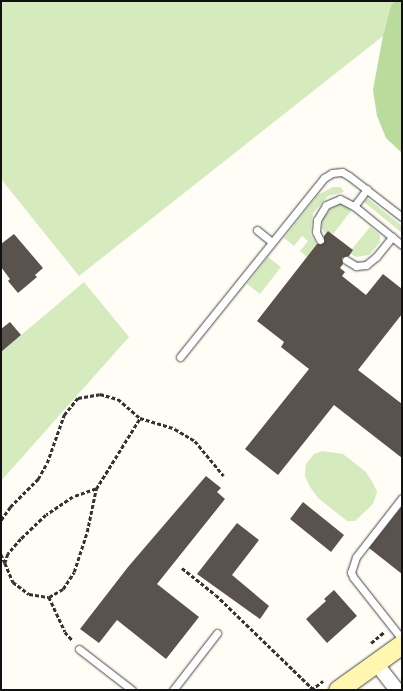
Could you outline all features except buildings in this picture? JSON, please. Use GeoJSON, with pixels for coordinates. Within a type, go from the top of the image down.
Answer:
{"type":"FeatureCollection","features":[{"type":"Feature","properties":{"kind":"street"},"geometry":{"type":"LineString","coordinates":[[338,690],[402,644]]}},
{"type":"Feature","properties":{"kind":"street"},"geometry":{"type":"LineString","coordinates":[[375,662],[398,690]]}},
{"type":"Feature","properties":{"kind":"lane"},"geometry":{"type":"LineString","coordinates":[[180,357],[324,178],[332,173],[342,172],[367,189],[402,217]]}},
{"type":"Feature","properties":{"kind":"lane"},"geometry":{"type":"LineString","coordinates":[[354,206],[367,189]]}},
{"type":"Feature","properties":{"kind":"lane"},"geometry":{"type":"LineString","coordinates":[[320,240],[316,232],[317,220],[326,205],[340,199],[354,206],[402,245]]}},
{"type":"Feature","properties":{"kind":"lane"},"geometry":{"type":"LineString","coordinates":[[257,230],[272,242]]}},
{"type":"Feature","properties":{"kind":"lane"},"geometry":{"type":"LineString","coordinates":[[346,260],[356,266],[366,265],[376,257],[392,237]]}},
{"type":"Feature","properties":{"kind":"lane"},"geometry":{"type":"LineString","coordinates":[[402,498],[356,557],[351,572],[402,639]]}},
{"type":"Feature","properties":{"kind":"lane"},"geometry":{"type":"LineString","coordinates":[[173,690],[217,633]]}},
{"type":"Feature","properties":{"kind":"lane"},"geometry":{"type":"LineString","coordinates":[[80,649],[132,690]]}},
{"type":"Feature","properties":{"kind":"path"},"geometry":{"type":"LineString","coordinates":[[1,520],[10,507],[38,479],[47,463],[64,415],[78,398],[100,394],[118,399],[140,418],[175,429],[195,441],[224,476]]}},
{"type":"Feature","properties":{"kind":"path"},"geometry":{"type":"LineString","coordinates":[[1,554],[13,582],[29,594],[49,597],[63,589],[74,572],[87,532],[96,489],[140,418]]}},
{"type":"Feature","properties":{"kind":"path"},"geometry":{"type":"LineString","coordinates":[[5,563],[8,554],[46,515],[73,498],[96,489]]}},
{"type":"Feature","properties":{"kind":"path"},"geometry":{"type":"LineString","coordinates":[[182,568],[216,595],[313,688]]}},
{"type":"Feature","properties":{"kind":"path"},"geometry":{"type":"LineString","coordinates":[[49,597],[65,632],[80,649]]}},
{"type":"Feature","properties":{"kind":"green space"},"geometry":{"type":"Polygon","coordinates":[[[1,1],[395,1],[391,5],[383,36],[79,276],[1,179],[1,1]]]}},
{"type":"Feature","properties":{"kind":"green space"},"geometry":{"type":"Polygon","coordinates":[[[395,1],[402,1],[402,153],[386,138],[377,116],[373,90],[383,36],[391,5],[395,1]]]}},
{"type":"Feature","properties":{"kind":"green space"},"geometry":{"type":"Polygon","coordinates":[[[333,187],[341,187],[344,192],[328,196],[313,213],[310,234],[317,245],[307,257],[300,251],[308,241],[302,236],[294,246],[284,238],[318,195],[333,187]]]}},
{"type":"Feature","properties":{"kind":"green space"},"geometry":{"type":"Polygon","coordinates":[[[367,198],[402,226],[402,233],[364,202],[367,198]]]}},
{"type":"Feature","properties":{"kind":"green space"},"geometry":{"type":"Polygon","coordinates":[[[340,204],[346,205],[351,211],[333,234],[328,231],[325,234],[322,227],[323,218],[332,207],[340,204]]]}},
{"type":"Feature","properties":{"kind":"green space"},"geometry":{"type":"Polygon","coordinates":[[[370,227],[380,235],[380,242],[369,255],[356,257],[351,254],[352,249],[370,227]]]}},
{"type":"Feature","properties":{"kind":"green space"},"geometry":{"type":"Polygon","coordinates":[[[268,257],[281,267],[260,294],[247,284],[268,257]]]}},
{"type":"Feature","properties":{"kind":"green space"},"geometry":{"type":"Polygon","coordinates":[[[84,282],[129,337],[1,481],[1,352],[84,282]]]}},
{"type":"Feature","properties":{"kind":"green space"},"geometry":{"type":"Polygon","coordinates":[[[322,451],[343,454],[366,472],[373,483],[377,492],[373,504],[355,521],[347,521],[318,498],[310,487],[305,476],[306,464],[314,454],[322,451]]]}}]}
